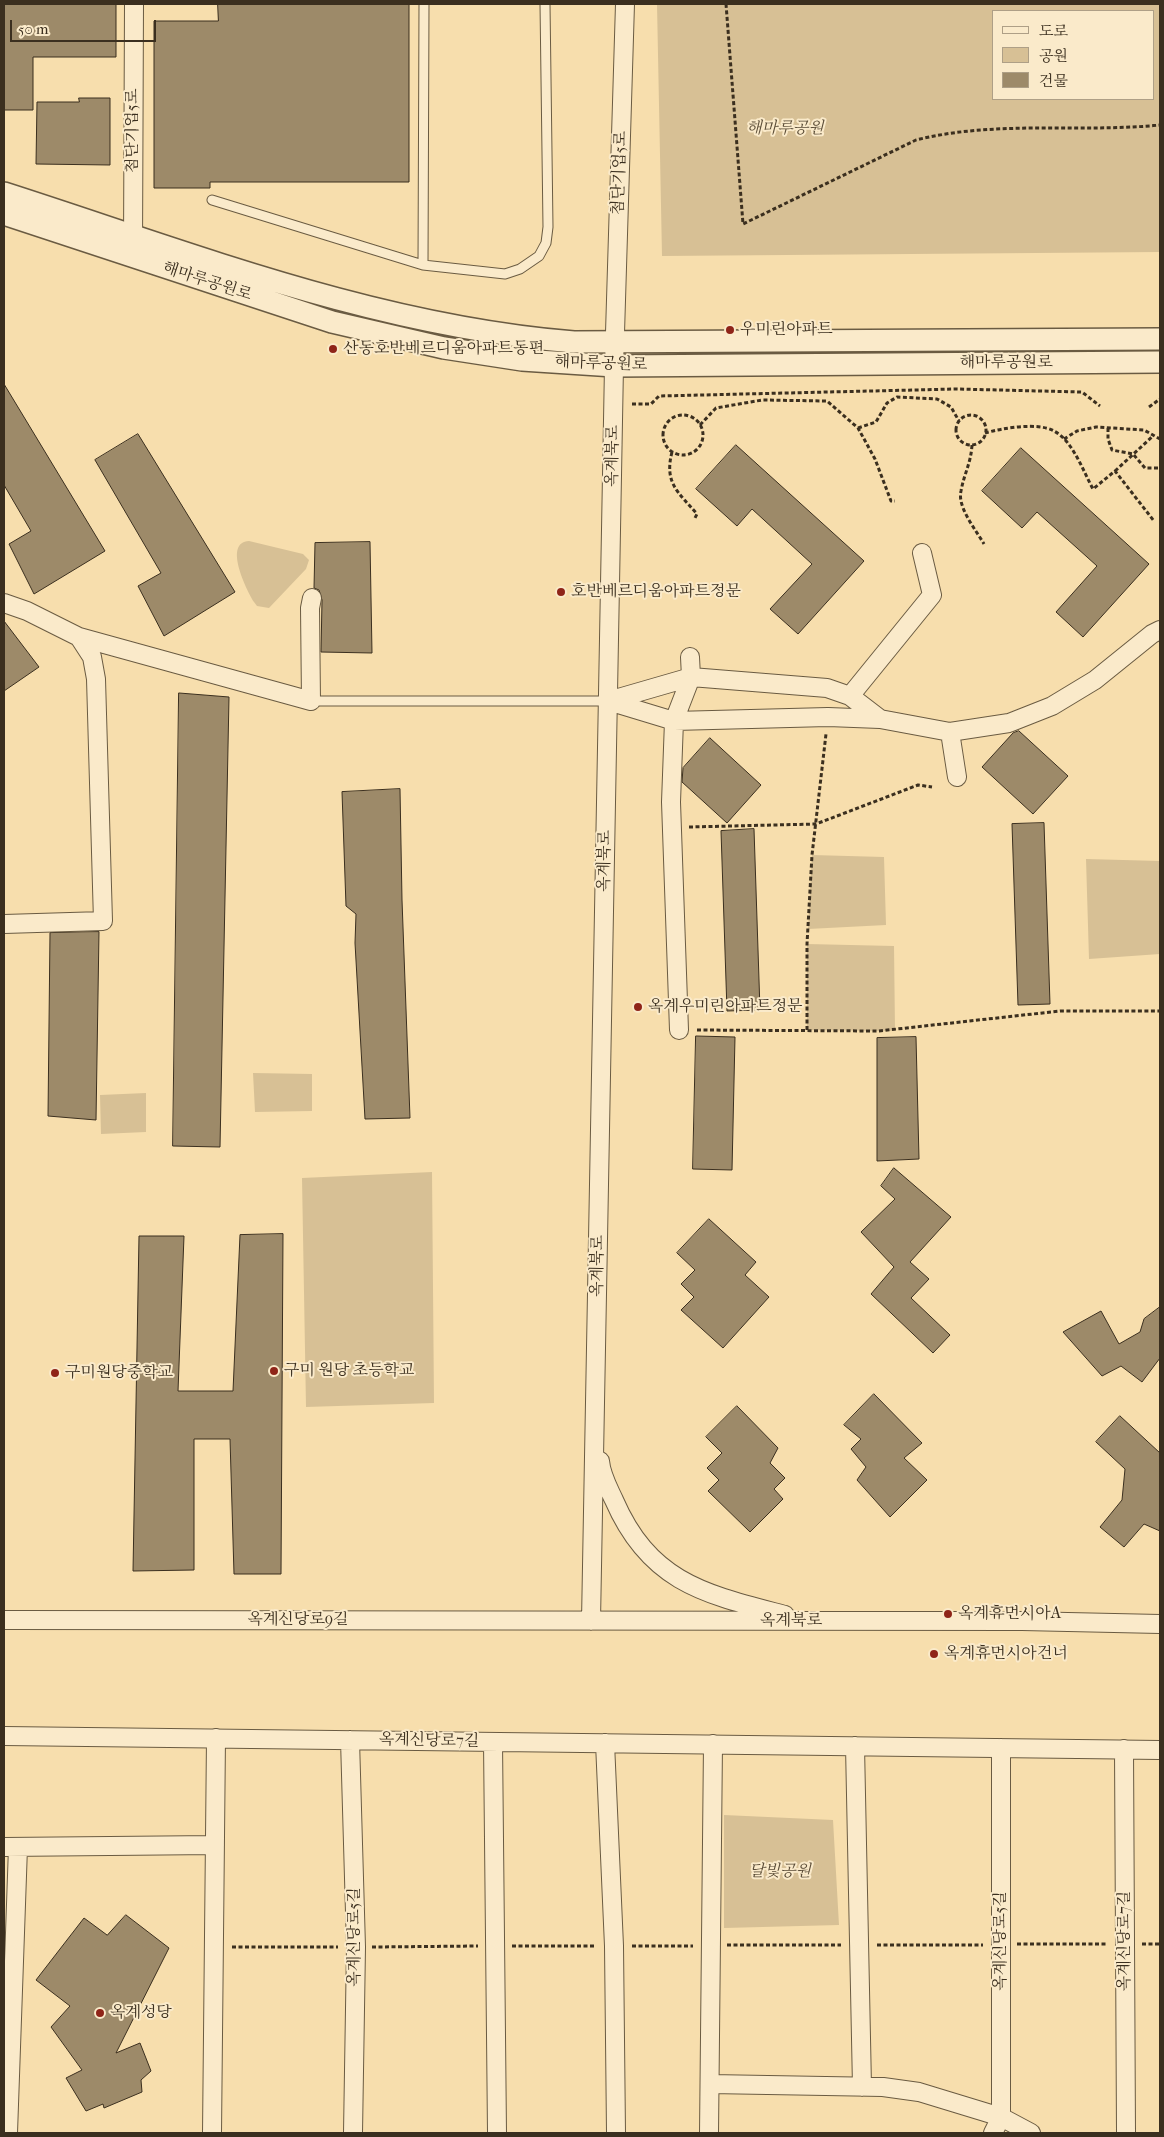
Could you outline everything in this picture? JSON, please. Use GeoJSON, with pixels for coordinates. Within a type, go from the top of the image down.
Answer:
{"type":"FeatureCollection","features":[{"type":"Feature","properties":{"kind":"street","name":"첨단기업5로"},"geometry":{"type":"LineString","coordinates":[[133,258],[134,4]]}},
{"type":"Feature","properties":{"kind":"street","name":"첨단기업5로"},"geometry":{"type":"LineString","coordinates":[[615,342],[625,4]]}},
{"type":"Feature","properties":{"kind":"street","name":"해마루공원로"},"geometry":{"type":"LineString","coordinates":[[4,193],[297,289],[385,313],[524,338],[574,342],[1160,339]]}},
{"type":"Feature","properties":{"kind":"street","name":"해마루공원로"},"geometry":{"type":"LineString","coordinates":[[4,214],[332,322],[444,348],[522,360],[614,366],[1160,362]]}},
{"type":"Feature","properties":{"kind":"street","name":"옥계북로"},"geometry":{"type":"LineString","coordinates":[[615,342],[591,1621],[1160,1624]]}},
{"type":"Feature","properties":{"kind":"street"},"geometry":{"type":"LineString","coordinates":[[850,696],[932,595],[922,553]]}},
{"type":"Feature","properties":{"kind":"street"},"geometry":{"type":"LineString","coordinates":[[4,603],[79,637],[311,701],[310,608],[312,598]]}},
{"type":"Feature","properties":{"kind":"street"},"geometry":{"type":"LineString","coordinates":[[608,701],[674,721],[828,717],[880,719],[950,732],[1009,723],[1052,706],[1095,680],[1152,634],[1160,630]]}},
{"type":"Feature","properties":{"kind":"street"},"geometry":{"type":"LineString","coordinates":[[4,924],[103,921],[96,679],[92,657],[79,637]]}},
{"type":"Feature","properties":{"kind":"street"},"geometry":{"type":"LineString","coordinates":[[679,1030],[671,802],[674,721],[691,677],[690,657]]}},
{"type":"Feature","properties":{"kind":"street"},"geometry":{"type":"LineString","coordinates":[[608,701],[691,677],[827,688],[850,696],[880,719]]}},
{"type":"Feature","properties":{"kind":"street"},"geometry":{"type":"LineString","coordinates":[[950,732],[957,777]]}},
{"type":"Feature","properties":{"kind":"street"},"geometry":{"type":"LineString","coordinates":[[595,1423],[601,1470],[620,1515],[649,1556],[669,1572],[707,1593],[809,1621]]}},
{"type":"Feature","properties":{"kind":"street","name":"옥계신당로9길"},"geometry":{"type":"LineString","coordinates":[[4,1620],[591,1621]]}},
{"type":"Feature","properties":{"kind":"street","name":"옥계신당로7길"},"geometry":{"type":"LineString","coordinates":[[4,1736],[1160,1750]]}},
{"type":"Feature","properties":{"kind":"street"},"geometry":{"type":"LineString","coordinates":[[212,2133],[216,1738]]}},
{"type":"Feature","properties":{"kind":"street","name":"옥계신당로5길"},"geometry":{"type":"LineString","coordinates":[[350,1740],[356,1947],[353,2133]]}},
{"type":"Feature","properties":{"kind":"street"},"geometry":{"type":"LineString","coordinates":[[493,1742],[497,2133]]}},
{"type":"Feature","properties":{"kind":"street"},"geometry":{"type":"LineString","coordinates":[[605,1743],[614,1946],[616,2133]]}},
{"type":"Feature","properties":{"kind":"street"},"geometry":{"type":"LineString","coordinates":[[709,2133],[713,1744]]}},
{"type":"Feature","properties":{"kind":"street"},"geometry":{"type":"LineString","coordinates":[[855,1746],[862,2087]]}},
{"type":"Feature","properties":{"kind":"street","name":"옥계신당로5길"},"geometry":{"type":"LineString","coordinates":[[993,2133],[1001,2117],[1001,1748]]}},
{"type":"Feature","properties":{"kind":"street","name":"옥계신당로7길"},"geometry":{"type":"LineString","coordinates":[[1124,1749],[1126,2133]]}},
{"type":"Feature","properties":{"kind":"street"},"geometry":{"type":"LineString","coordinates":[[8,2133],[11,1847],[215,1845]]}},
{"type":"Feature","properties":{"kind":"street"},"geometry":{"type":"LineString","coordinates":[[710,2084],[883,2087],[919,2092],[1001,2117],[1031,2133]]}},
{"type":"Feature","properties":{"kind":"lane"},"geometry":{"type":"LineString","coordinates":[[423,265],[424,4]]}},
{"type":"Feature","properties":{"kind":"lane"},"geometry":{"type":"LineString","coordinates":[[212,200],[423,265],[505,274],[520,268],[539,256],[546,243],[548,227],[545,4]]}},
{"type":"Feature","properties":{"kind":"lane"},"geometry":{"type":"LineString","coordinates":[[311,701],[608,701]]}},
{"type":"Feature","properties":{"kind":"path"},"geometry":{"type":"LineString","coordinates":[[726,4],[743,224],[916,140],[939,134],[999,128],[1123,128],[1160,125]]}},
{"type":"Feature","properties":{"kind":"path"},"geometry":{"type":"LineString","coordinates":[[614,403],[650,404],[659,396],[956,389],[1082,392],[1100,406]]}},
{"type":"Feature","properties":{"kind":"path"},"geometry":{"type":"LineString","coordinates":[[858,428],[876,422],[886,403],[898,397],[937,399],[951,407],[959,421]]}},
{"type":"Feature","properties":{"kind":"path"},"geometry":{"type":"LineString","coordinates":[[1149,407],[1160,399]]}},
{"type":"Feature","properties":{"kind":"path"},"geometry":{"type":"LineString","coordinates":[[700,425],[716,408],[762,400],[827,401],[858,428],[875,459],[891,501],[895,501]]}},
{"type":"Feature","properties":{"kind":"path"},"geometry":{"type":"LineString","coordinates":[[678,416],[691,417],[700,425],[703,438],[697,450],[685,455],[672,452],[664,442],[664,429],[667,423],[678,416]]}},
{"type":"Feature","properties":{"kind":"path"},"geometry":{"type":"LineString","coordinates":[[967,416],[977,417],[984,424],[985,433],[981,442],[972,445],[959,439],[956,430],[959,421],[967,416]]}},
{"type":"Feature","properties":{"kind":"path"},"geometry":{"type":"LineString","coordinates":[[985,433],[1003,428],[1028,427],[1053,430],[1064,439],[1093,489],[1115,472],[1153,436]]}},
{"type":"Feature","properties":{"kind":"path"},"geometry":{"type":"LineString","coordinates":[[1064,439],[1077,430],[1096,427],[1144,430],[1160,439]]}},
{"type":"Feature","properties":{"kind":"path"},"geometry":{"type":"LineString","coordinates":[[1108,428],[1108,439],[1112,450],[1133,454],[1145,468],[1160,468]]}},
{"type":"Feature","properties":{"kind":"path"},"geometry":{"type":"LineString","coordinates":[[972,445],[970,462],[960,492],[964,507],[984,544]]}},
{"type":"Feature","properties":{"kind":"path"},"geometry":{"type":"LineString","coordinates":[[672,452],[668,466],[671,484],[697,514],[694,520]]}},
{"type":"Feature","properties":{"kind":"path"},"geometry":{"type":"LineString","coordinates":[[1115,472],[1154,521]]}},
{"type":"Feature","properties":{"kind":"path"},"geometry":{"type":"LineString","coordinates":[[807,1030],[807,944],[812,855],[828,717]]}},
{"type":"Feature","properties":{"kind":"path"},"geometry":{"type":"LineString","coordinates":[[673,827],[816,824],[918,785],[932,787]]}},
{"type":"Feature","properties":{"kind":"path"},"geometry":{"type":"LineString","coordinates":[[679,1030],[879,1031],[1060,1011],[1160,1011]]}},
{"type":"Feature","properties":{"kind":"path"},"geometry":{"type":"LineString","coordinates":[[214,1947],[1160,1944]]}},
{"type":"Feature","properties":{"kind":"green space","name":"해마루공원"},"geometry":{"type":"Polygon","coordinates":[[[657,4],[1160,4],[1160,252],[662,256],[657,4]]]}},
{"type":"Feature","properties":{"kind":"green space"},"geometry":{"type":"Polygon","coordinates":[[[249,541],[303,554],[309,560],[306,569],[269,608],[257,606],[254,602],[239,567],[238,549],[241,543],[249,541]]]}},
{"type":"Feature","properties":{"kind":"green space"},"geometry":{"type":"Polygon","coordinates":[[[812,855],[884,857],[886,925],[808,929],[812,855]]]}},
{"type":"Feature","properties":{"kind":"green space"},"geometry":{"type":"Polygon","coordinates":[[[1086,859],[1160,861],[1160,954],[1089,959],[1086,859]]]}},
{"type":"Feature","properties":{"kind":"green space"},"geometry":{"type":"Polygon","coordinates":[[[807,944],[894,946],[895,1031],[807,1030],[807,944]]]}},
{"type":"Feature","properties":{"kind":"green space"},"geometry":{"type":"Polygon","coordinates":[[[253,1073],[312,1074],[312,1111],[255,1112],[253,1073]]]}},
{"type":"Feature","properties":{"kind":"green space"},"geometry":{"type":"Polygon","coordinates":[[[146,1093],[146,1132],[101,1134],[100,1095],[146,1093]]]}},
{"type":"Feature","properties":{"kind":"green space"},"geometry":{"type":"Polygon","coordinates":[[[432,1172],[434,1403],[306,1407],[302,1178],[432,1172]]]}},
{"type":"Feature","properties":{"kind":"green space","name":"달빛공원"},"geometry":{"type":"Polygon","coordinates":[[[724,1815],[833,1820],[839,1925],[724,1928],[724,1815]]]}},
{"type":"Feature","properties":{"kind":"building"},"geometry":{"type":"Polygon","coordinates":[[[4,4],[116,4],[116,57],[33,57],[33,110],[4,110],[4,4]]]}},
{"type":"Feature","properties":{"kind":"building"},"geometry":{"type":"Polygon","coordinates":[[[218,4],[409,4],[409,182],[210,182],[210,188],[154,188],[154,21],[218,21],[218,4]]]}},
{"type":"Feature","properties":{"kind":"building"},"geometry":{"type":"Polygon","coordinates":[[[79,98],[110,98],[110,165],[36,164],[37,102],[79,102],[79,98]]]}},
{"type":"Feature","properties":{"kind":"building"},"geometry":{"type":"Polygon","coordinates":[[[4,384],[105,551],[34,594],[9,544],[31,531],[4,485],[4,384]]]}},
{"type":"Feature","properties":{"kind":"building"},"geometry":{"type":"Polygon","coordinates":[[[138,434],[235,592],[164,636],[138,586],[161,573],[95,460],[138,434]]]}},
{"type":"Feature","properties":{"kind":"building"},"geometry":{"type":"Polygon","coordinates":[[[736,445],[864,561],[798,634],[770,609],[812,564],[752,509],[737,526],[696,489],[736,445]]]}},
{"type":"Feature","properties":{"kind":"building"},"geometry":{"type":"Polygon","coordinates":[[[1021,448],[1149,564],[1083,637],[1056,612],[1097,566],[1037,512],[1022,528],[982,491],[1021,448]]]}},
{"type":"Feature","properties":{"kind":"building"},"geometry":{"type":"Polygon","coordinates":[[[370,542],[372,653],[321,652],[322,600],[319,590],[314,588],[315,543],[370,542]]]}},
{"type":"Feature","properties":{"kind":"building"},"geometry":{"type":"Polygon","coordinates":[[[4,621],[39,667],[4,691],[4,621]]]}},
{"type":"Feature","properties":{"kind":"building"},"geometry":{"type":"Polygon","coordinates":[[[179,693],[229,697],[220,1147],[173,1146],[179,693]]]}},
{"type":"Feature","properties":{"kind":"building"},"geometry":{"type":"Polygon","coordinates":[[[1019,731],[1068,776],[1033,814],[982,767],[1013,733],[1019,731]]]}},
{"type":"Feature","properties":{"kind":"building"},"geometry":{"type":"Polygon","coordinates":[[[710,738],[761,785],[727,823],[682,782],[683,768],[710,738]]]}},
{"type":"Feature","properties":{"kind":"building"},"geometry":{"type":"Polygon","coordinates":[[[400,789],[410,1118],[365,1119],[355,943],[356,914],[346,906],[342,792],[400,789]]]}},
{"type":"Feature","properties":{"kind":"building"},"geometry":{"type":"Polygon","coordinates":[[[1044,823],[1050,1004],[1018,1005],[1012,824],[1044,823]]]}},
{"type":"Feature","properties":{"kind":"building"},"geometry":{"type":"Polygon","coordinates":[[[754,829],[760,1010],[727,1011],[721,831],[754,829]]]}},
{"type":"Feature","properties":{"kind":"building"},"geometry":{"type":"Polygon","coordinates":[[[99,932],[96,1120],[48,1116],[50,933],[99,932]]]}},
{"type":"Feature","properties":{"kind":"building"},"geometry":{"type":"Polygon","coordinates":[[[696,1036],[735,1037],[732,1170],[693,1169],[696,1036]]]}},
{"type":"Feature","properties":{"kind":"building"},"geometry":{"type":"Polygon","coordinates":[[[916,1037],[919,1159],[877,1161],[877,1038],[916,1037]]]}},
{"type":"Feature","properties":{"kind":"building"},"geometry":{"type":"Polygon","coordinates":[[[894,1168],[951,1217],[910,1262],[929,1279],[911,1298],[950,1335],[933,1353],[871,1294],[894,1267],[861,1232],[895,1199],[881,1186],[894,1168]]]}},
{"type":"Feature","properties":{"kind":"building"},"geometry":{"type":"Polygon","coordinates":[[[709,1219],[756,1262],[745,1275],[769,1297],[723,1348],[681,1310],[694,1297],[681,1284],[695,1270],[677,1253],[709,1219]]]}},
{"type":"Feature","properties":{"kind":"building"},"geometry":{"type":"Polygon","coordinates":[[[283,1234],[281,1574],[234,1574],[230,1439],[194,1439],[194,1570],[133,1571],[139,1236],[184,1236],[178,1391],[233,1391],[240,1235],[283,1234]]]}},
{"type":"Feature","properties":{"kind":"building"},"geometry":{"type":"Polygon","coordinates":[[[1160,1307],[1160,1358],[1142,1382],[1121,1366],[1102,1376],[1063,1332],[1101,1311],[1119,1344],[1140,1332],[1144,1319],[1160,1307]]]}},
{"type":"Feature","properties":{"kind":"building"},"geometry":{"type":"Polygon","coordinates":[[[874,1394],[922,1443],[904,1458],[927,1480],[890,1517],[857,1480],[866,1467],[851,1449],[861,1439],[844,1425],[874,1394]]]}},
{"type":"Feature","properties":{"kind":"building"},"geometry":{"type":"Polygon","coordinates":[[[737,1406],[778,1448],[770,1463],[785,1478],[774,1489],[783,1499],[750,1532],[708,1491],[719,1480],[707,1468],[722,1453],[706,1437],[737,1406]]]}},
{"type":"Feature","properties":{"kind":"building"},"geometry":{"type":"Polygon","coordinates":[[[1120,1416],[1160,1453],[1160,1531],[1144,1524],[1124,1547],[1100,1527],[1122,1500],[1125,1469],[1096,1442],[1120,1416]]]}},
{"type":"Feature","properties":{"kind":"building","name":"옥계성당"},"geometry":{"type":"Polygon","coordinates":[[[126,1915],[169,1948],[116,2053],[140,2043],[151,2071],[141,2080],[142,2092],[104,2108],[103,2104],[86,2111],[66,2078],[82,2070],[51,2027],[70,2006],[36,1980],[84,1918],[107,1935],[126,1915]]]}},
{"type":"Feature","properties":{"kind":"place","name":"우미린아파트"},"geometry":{"type":"Point","coordinates":[730,330]}},
{"type":"Feature","properties":{"kind":"place","name":"산동호반베르디움아파트동편"},"geometry":{"type":"Point","coordinates":[333,349]}},
{"type":"Feature","properties":{"kind":"place","name":"호반베르디움아파트정문"},"geometry":{"type":"Point","coordinates":[561,592]}},
{"type":"Feature","properties":{"kind":"place","name":"옥계우미린아파트정문"},"geometry":{"type":"Point","coordinates":[638,1007]}},
{"type":"Feature","properties":{"kind":"place","name":"구미 원당 초등학교"},"geometry":{"type":"Point","coordinates":[274,1371]}},
{"type":"Feature","properties":{"kind":"place","name":"구미원당중학교"},"geometry":{"type":"Point","coordinates":[55,1373]}},
{"type":"Feature","properties":{"kind":"place","name":"옥계휴먼시아A"},"geometry":{"type":"Point","coordinates":[948,1614]}},
{"type":"Feature","properties":{"kind":"place","name":"옥계휴먼시아건너"},"geometry":{"type":"Point","coordinates":[934,1654]}},
{"type":"Feature","properties":{"kind":"place","name":"옥계성당"},"geometry":{"type":"Point","coordinates":[100,2013]}}]}
